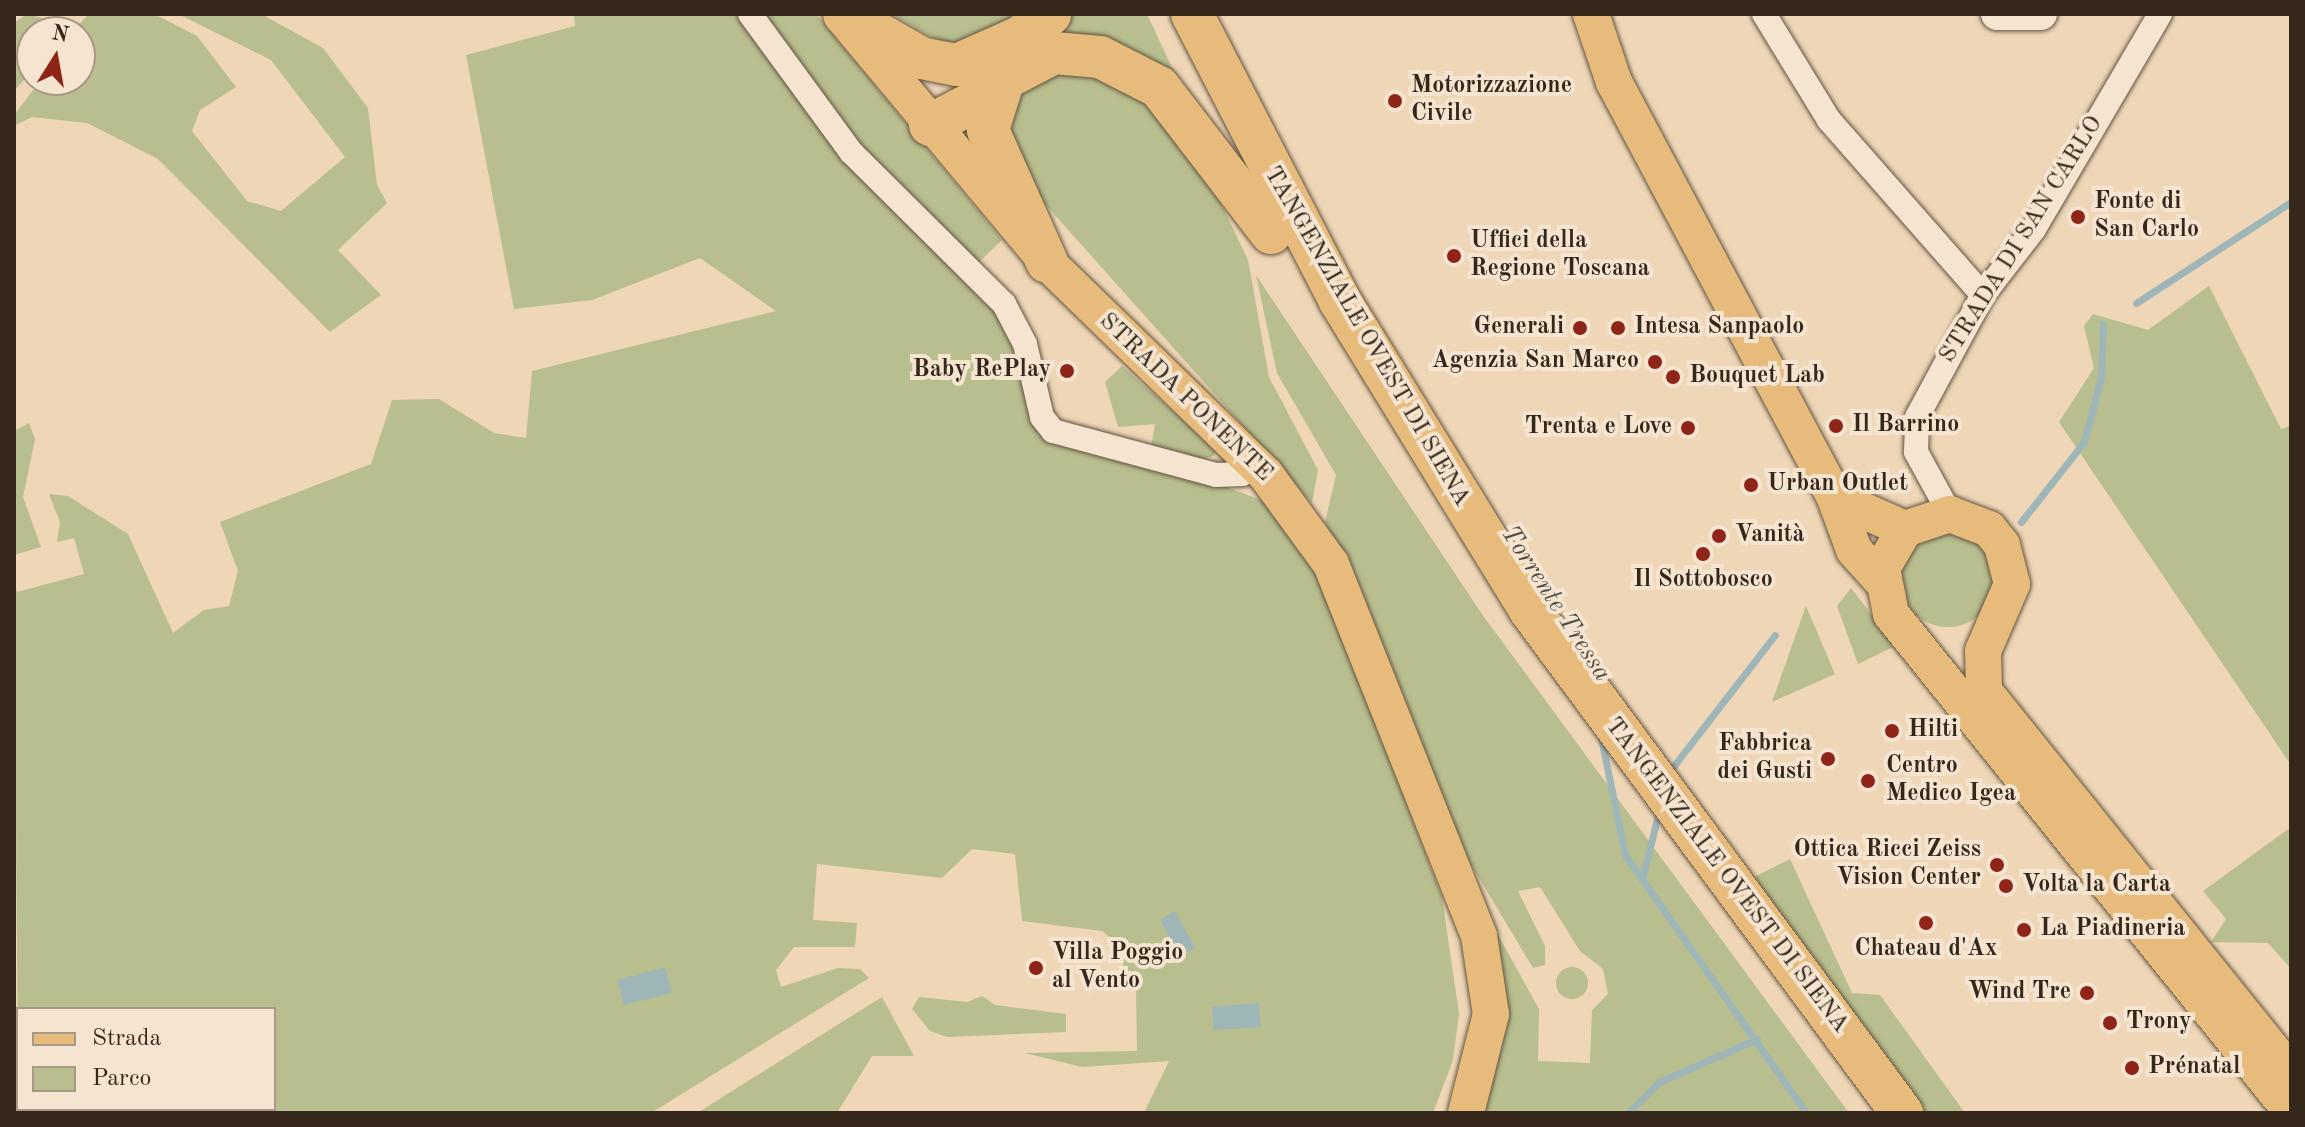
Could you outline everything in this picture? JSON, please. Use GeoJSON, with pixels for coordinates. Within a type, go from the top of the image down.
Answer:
{"type":"FeatureCollection","features":[{"type":"Feature","properties":{"kind":"highway"},"geometry":{"type":"LineString","coordinates":[[842,14],[921,58],[983,77]]}},
{"type":"Feature","properties":{"kind":"highway","name":"TANGENZIALE OVEST DI SIENA"},"geometry":{"type":"LineString","coordinates":[[1162,14],[1271,233],[1460,551],[1868,1113]]}},
{"type":"Feature","properties":{"kind":"highway","name":"TANGENZIALE OVEST DI SIENA"},"geometry":{"type":"LineString","coordinates":[[1192,14],[1340,301],[1530,610],[1902,1113]]}},
{"type":"Feature","properties":{"kind":"highway"},"geometry":{"type":"LineString","coordinates":[[930,125],[983,77],[1048,30],[1159,87],[1271,233]]}},
{"type":"Feature","properties":{"kind":"highway"},"geometry":{"type":"LineString","coordinates":[[983,77],[988,130],[995,158],[1047,262]]}},
{"type":"Feature","properties":{"kind":"main road","name":"STRADA PONENTE"},"geometry":{"type":"LineString","coordinates":[[842,14],[930,125],[1047,262],[1256,463],[1311,532],[1343,588],[1467,897],[1491,1014],[1466,1113]]}},
{"type":"Feature","properties":{"kind":"main road"},"geometry":{"type":"LineString","coordinates":[[1591,14],[1600,52],[1835,498],[1854,550],[1881,580],[1891,614],[1915,637],[2058,828],[2291,1111]]}},
{"type":"Feature","properties":{"kind":"main road"},"geometry":{"type":"LineString","coordinates":[[1835,498],[1905,529]]}},
{"type":"Feature","properties":{"kind":"main road"},"geometry":{"type":"LineString","coordinates":[[1881,580],[1887,553],[1905,529],[1950,514],[1989,529],[2011,564],[2007,605],[1996,622],[1981,661],[1987,696],[2291,1073]]}},
{"type":"Feature","properties":{"kind":"main road"},"geometry":{"type":"LineString","coordinates":[[1915,637],[1958,644],[1996,622]]}},
{"type":"Feature","properties":{"kind":"street"},"geometry":{"type":"LineString","coordinates":[[750,14],[851,152],[1004,304],[1025,344],[1042,417],[1053,431],[1216,475],[1242,474],[1256,463]]}},
{"type":"Feature","properties":{"kind":"street"},"geometry":{"type":"LineString","coordinates":[[1764,14],[1829,120],[1983,295]]}},
{"type":"Feature","properties":{"kind":"street"},"geometry":{"type":"LineString","coordinates":[[1997,14],[2041,14]]}},
{"type":"Feature","properties":{"kind":"street","name":"STRADA DI SAN CARLO"},"geometry":{"type":"LineString","coordinates":[[1950,514],[1916,452],[1913,429],[1983,295],[2020,250],[2160,14]]}},
{"type":"Feature","properties":{"kind":"green space"},"geometry":{"type":"Polygon","coordinates":[[[154,14],[197,36],[236,87],[200,110],[192,131],[247,201],[281,211],[345,157],[271,60],[178,14],[261,14],[323,48],[368,108],[377,185],[387,203],[338,250],[381,295],[330,332],[158,159],[87,123],[32,117],[14,126],[14,115],[29,96],[96,96],[96,16],[87,16],[154,14]]]}},
{"type":"Feature","properties":{"kind":"green space"},"geometry":{"type":"Polygon","coordinates":[[[574,14],[741,14],[980,288],[1020,344],[1031,411],[1263,501],[1318,569],[1442,897],[1459,1014],[1453,1060],[1433,1113],[1144,1113],[1169,1061],[1082,1067],[1025,1053],[1137,1051],[1136,988],[1116,983],[1124,968],[1117,943],[1102,931],[1022,921],[1015,854],[972,849],[942,878],[817,864],[813,920],[857,923],[855,947],[794,947],[776,970],[781,987],[838,968],[860,969],[869,978],[651,1113],[54,1113],[276,1111],[276,1007],[17,1007],[14,583],[17,592],[84,574],[74,538],[57,542],[60,522],[49,494],[68,496],[128,534],[173,633],[204,610],[229,606],[238,571],[220,522],[371,464],[392,400],[439,399],[494,433],[526,438],[532,371],[776,311],[700,258],[592,300],[514,309],[466,55],[575,26],[574,14]]]}},
{"type":"Feature","properties":{"kind":"green space"},"geometry":{"type":"Polygon","coordinates":[[[761,14],[816,14],[1002,240],[978,263],[843,132],[761,14]]]}},
{"type":"Feature","properties":{"kind":"green space"},"geometry":{"type":"Polygon","coordinates":[[[891,14],[1037,14],[948,46],[891,14]]]}},
{"type":"Feature","properties":{"kind":"green space"},"geometry":{"type":"Polygon","coordinates":[[[1063,14],[1147,14],[1183,91],[1052,29],[1063,14]]]}},
{"type":"Feature","properties":{"kind":"green space"},"geometry":{"type":"Polygon","coordinates":[[[16,22],[14,91],[14,23],[16,22]]]}},
{"type":"Feature","properties":{"kind":"green space"},"geometry":{"type":"Polygon","coordinates":[[[1028,70],[1118,71],[1193,145],[1248,260],[1269,377],[1318,470],[1312,503],[1037,195],[998,105],[1028,70]]]}},
{"type":"Feature","properties":{"kind":"green space"},"geometry":{"type":"Polygon","coordinates":[[[1256,275],[1484,617],[1849,1113],[1483,1113],[1501,1037],[1491,922],[1539,1009],[1538,1061],[1590,1063],[1592,1010],[1608,994],[1603,969],[1580,951],[1540,887],[1518,891],[1545,946],[1545,965],[1533,968],[1466,856],[1325,522],[1336,475],[1277,373],[1256,275]]]}},
{"type":"Feature","properties":{"kind":"green space"},"geometry":{"type":"Polygon","coordinates":[[[2209,286],[2281,429],[2291,426],[2291,765],[2059,422],[2094,368],[2084,326],[2093,314],[2148,330],[2209,286]]]}},
{"type":"Feature","properties":{"kind":"green space"},"geometry":{"type":"Polygon","coordinates":[[[1122,366],[1217,451],[1213,456],[1197,462],[1151,447],[1155,424],[1118,427],[1105,382],[1122,366]]]}},
{"type":"Feature","properties":{"kind":"green space"},"geometry":{"type":"Polygon","coordinates":[[[29,423],[35,439],[23,497],[41,547],[14,555],[14,431],[29,423]]]}},
{"type":"Feature","properties":{"kind":"green space"},"geometry":{"type":"Polygon","coordinates":[[[1948,533],[1966,536],[1981,547],[1992,562],[1995,580],[1992,598],[1981,613],[1966,624],[1948,627],[1930,624],[1915,613],[1904,598],[1901,580],[1904,562],[1915,547],[1930,536],[1948,533]]]}},
{"type":"Feature","properties":{"kind":"green space"},"geometry":{"type":"Polygon","coordinates":[[[1851,588],[1895,646],[1858,664],[1837,606],[1851,588]]]}},
{"type":"Feature","properties":{"kind":"green space"},"geometry":{"type":"Polygon","coordinates":[[[1806,606],[1835,674],[1772,702],[1806,606]]]}},
{"type":"Feature","properties":{"kind":"green space"},"geometry":{"type":"Polygon","coordinates":[[[2291,827],[2291,969],[2268,943],[2211,942],[2226,919],[2203,891],[2291,827]]]}},
{"type":"Feature","properties":{"kind":"green space"},"geometry":{"type":"Polygon","coordinates":[[[1790,859],[1852,993],[1880,995],[1965,1113],[1923,1113],[1748,880],[1790,859]]]}},
{"type":"Feature","properties":{"kind":"green space"},"geometry":{"type":"Polygon","coordinates":[[[1572,967],[1583,972],[1588,983],[1583,994],[1572,999],[1561,994],[1556,983],[1561,972],[1572,967]]]}},
{"type":"Feature","properties":{"kind":"green space"},"geometry":{"type":"Polygon","coordinates":[[[982,996],[995,1005],[1066,1014],[1066,1032],[947,1037],[930,1031],[912,1009],[919,997],[967,1002],[982,996]]]}},
{"type":"Feature","properties":{"kind":"green space"},"geometry":{"type":"Polygon","coordinates":[[[882,997],[914,1056],[872,1056],[837,1113],[697,1113],[882,997]]]}},
{"type":"Feature","properties":{"kind":"water"},"geometry":{"type":"Polygon","coordinates":[[[1175,911],[1195,948],[1180,956],[1160,920],[1175,911]]]}},
{"type":"Feature","properties":{"kind":"water"},"geometry":{"type":"Polygon","coordinates":[[[665,967],[672,993],[624,1005],[617,980],[665,967]]]}},
{"type":"Feature","properties":{"kind":"water"},"geometry":{"type":"Polygon","coordinates":[[[1259,1003],[1261,1027],[1214,1030],[1212,1007],[1259,1003]]]}},
{"type":"Feature","properties":{"kind":"waterway"},"geometry":{"type":"LineString","coordinates":[[2136,303],[2291,202]]}},
{"type":"Feature","properties":{"kind":"waterway"},"geometry":{"type":"LineString","coordinates":[[2021,522],[2084,442],[2101,377],[2103,324]]}},
{"type":"Feature","properties":{"kind":"waterway"},"geometry":{"type":"LineString","coordinates":[[1669,772],[1775,635]]}},
{"type":"Feature","properties":{"kind":"waterway","name":"Torrente Tressa"},"geometry":{"type":"LineString","coordinates":[[1600,733],[1625,855],[1806,1113]]}},
{"type":"Feature","properties":{"kind":"waterway"},"geometry":{"type":"LineString","coordinates":[[1642,879],[1659,811]]}},
{"type":"Feature","properties":{"kind":"waterway"},"geometry":{"type":"LineString","coordinates":[[1628,1113],[1659,1082],[1757,1039]]}},
{"type":"Feature","properties":{"kind":"place","name":"Motorizzazione Civile"},"geometry":{"type":"Point","coordinates":[1395,101]}},
{"type":"Feature","properties":{"kind":"place","name":"Fonte di San Carlo"},"geometry":{"type":"Point","coordinates":[2078,217]}},
{"type":"Feature","properties":{"kind":"place","name":"Uffici della Regione Toscana"},"geometry":{"type":"Point","coordinates":[1454,256]}},
{"type":"Feature","properties":{"kind":"place","name":"Generali"},"geometry":{"type":"Point","coordinates":[1580,328]}},
{"type":"Feature","properties":{"kind":"place","name":"Intesa Sanpaolo"},"geometry":{"type":"Point","coordinates":[1618,328]}},
{"type":"Feature","properties":{"kind":"place","name":"Agenzia San Marco"},"geometry":{"type":"Point","coordinates":[1655,362]}},
{"type":"Feature","properties":{"kind":"place","name":"Baby RePlay"},"geometry":{"type":"Point","coordinates":[1067,371]}},
{"type":"Feature","properties":{"kind":"place","name":"Bouquet Lab"},"geometry":{"type":"Point","coordinates":[1673,377]}},
{"type":"Feature","properties":{"kind":"place","name":"Il Barrino"},"geometry":{"type":"Point","coordinates":[1836,426]}},
{"type":"Feature","properties":{"kind":"place","name":"Trenta e Love"},"geometry":{"type":"Point","coordinates":[1688,428]}},
{"type":"Feature","properties":{"kind":"place","name":"Urban Outlet"},"geometry":{"type":"Point","coordinates":[1751,485]}},
{"type":"Feature","properties":{"kind":"place","name":"Vanità"},"geometry":{"type":"Point","coordinates":[1719,536]}},
{"type":"Feature","properties":{"kind":"place","name":"Il Sottobosco"},"geometry":{"type":"Point","coordinates":[1703,554]}},
{"type":"Feature","properties":{"kind":"place","name":"Hilti"},"geometry":{"type":"Point","coordinates":[1892,731]}},
{"type":"Feature","properties":{"kind":"place","name":"Fabbrica dei Gusti"},"geometry":{"type":"Point","coordinates":[1828,759]}},
{"type":"Feature","properties":{"kind":"place","name":"Centro Medico Igea"},"geometry":{"type":"Point","coordinates":[1868,781]}},
{"type":"Feature","properties":{"kind":"place","name":"Ottica Ricci Zeiss Vision Center"},"geometry":{"type":"Point","coordinates":[1997,865]}},
{"type":"Feature","properties":{"kind":"place","name":"Volta la Carta"},"geometry":{"type":"Point","coordinates":[2006,886]}},
{"type":"Feature","properties":{"kind":"place","name":"Chateau d'Ax"},"geometry":{"type":"Point","coordinates":[1926,923]}},
{"type":"Feature","properties":{"kind":"place","name":"La Piadineria"},"geometry":{"type":"Point","coordinates":[2024,930]}},
{"type":"Feature","properties":{"kind":"place","name":"Villa Poggio al Vento"},"geometry":{"type":"Point","coordinates":[1036,968]}},
{"type":"Feature","properties":{"kind":"place","name":"Wind Tre"},"geometry":{"type":"Point","coordinates":[2087,993]}},
{"type":"Feature","properties":{"kind":"place","name":"Trony"},"geometry":{"type":"Point","coordinates":[2110,1023]}},
{"type":"Feature","properties":{"kind":"place","name":"Prénatal"},"geometry":{"type":"Point","coordinates":[2132,1068]}}]}
